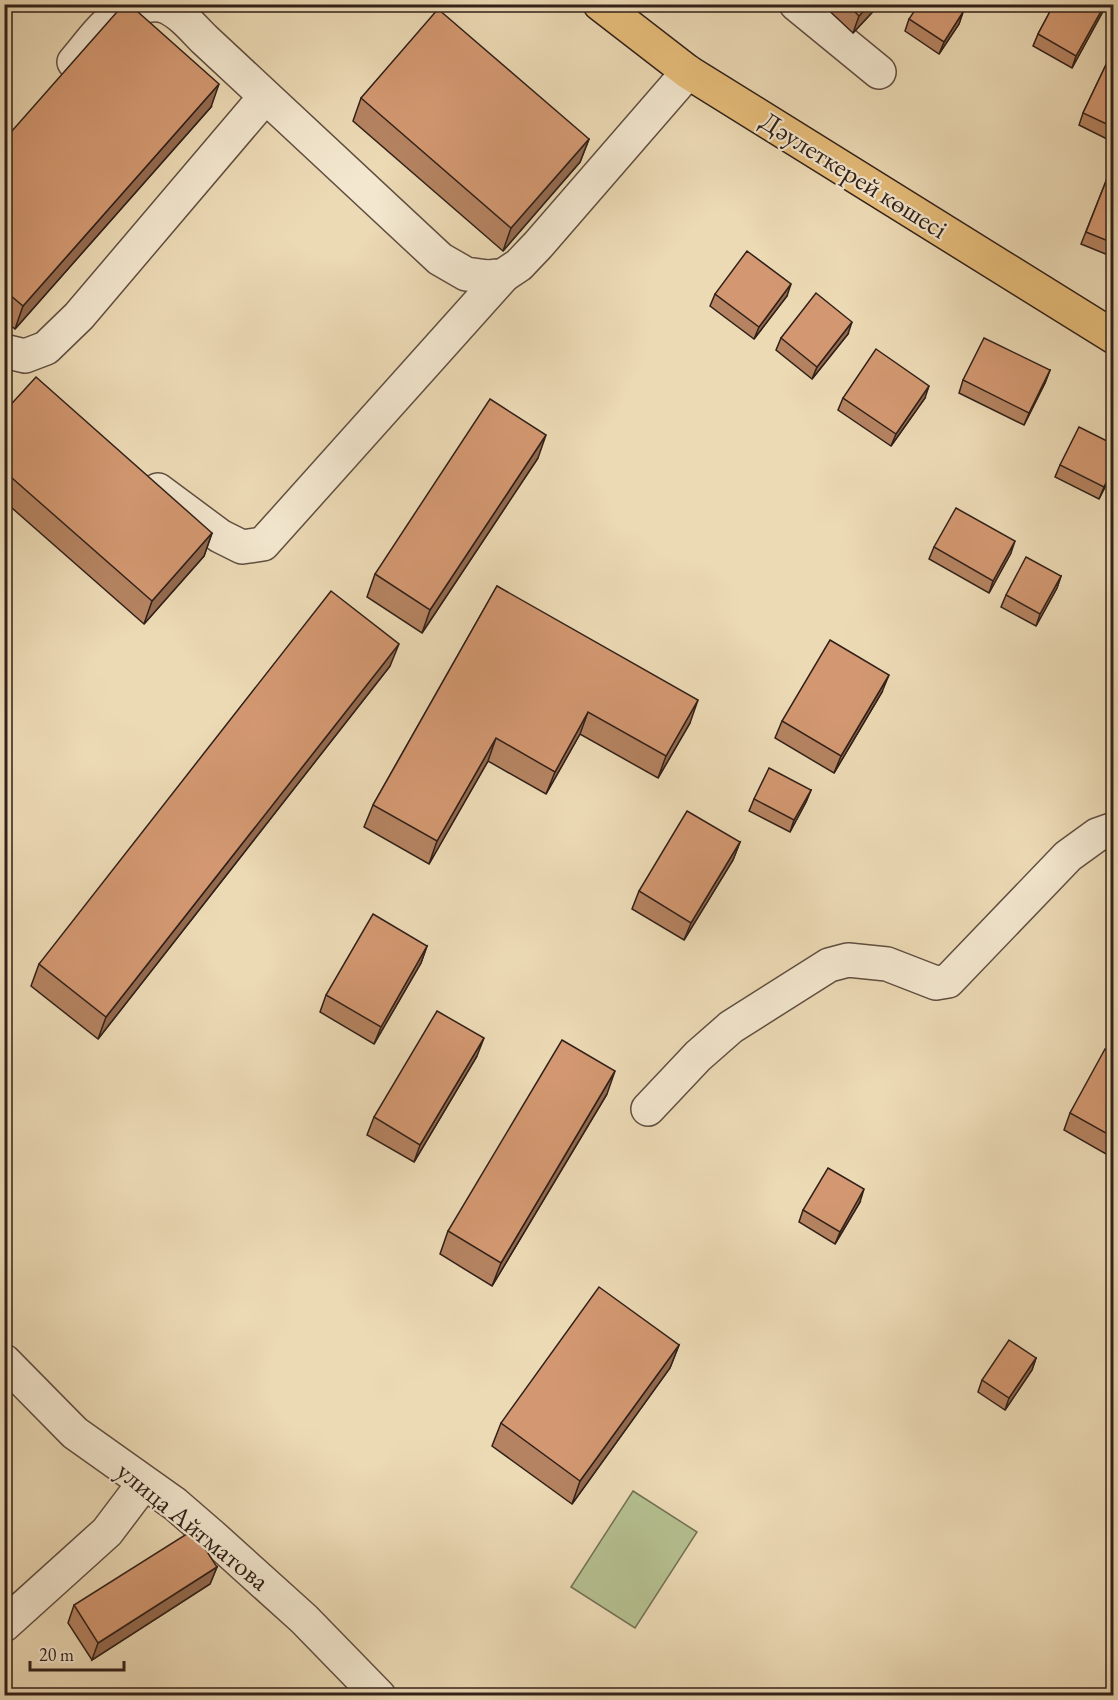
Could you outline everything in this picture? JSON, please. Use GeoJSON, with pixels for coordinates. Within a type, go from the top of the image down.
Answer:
{"type":"FeatureCollection","features":[{"type":"Feature","properties":{"kind":"main road","name":"Дәулеткерей көшесі"},"geometry":{"type":"LineString","coordinates":[[600,4],[688,72],[1113,337]]}},
{"type":"Feature","properties":{"kind":"street"},"geometry":{"type":"LineString","coordinates":[[56,84],[108,23],[134,9],[150,4],[165,6],[185,20],[440,259],[466,274],[488,277],[504,275]]}},
{"type":"Feature","properties":{"kind":"street"},"geometry":{"type":"LineString","coordinates":[[796,4],[879,72]]}},
{"type":"Feature","properties":{"kind":"street"},"geometry":{"type":"LineString","coordinates":[[134,472],[220,537],[242,547],[263,544],[504,275],[519,265],[538,245],[688,72]]}},
{"type":"Feature","properties":{"kind":"street"},"geometry":{"type":"LineString","coordinates":[[4,351],[25,356],[46,348],[79,316],[265,97]]}},
{"type":"Feature","properties":{"kind":"street"},"geometry":{"type":"LineString","coordinates":[[648,1109],[698,1056],[731,1027],[829,965],[848,960],[887,964],[936,983],[948,981],[1068,856],[1097,835],[1113,829]]}},
{"type":"Feature","properties":{"kind":"street","name":"улица Айтматова"},"geometry":{"type":"LineString","coordinates":[[4,1361],[75,1433],[198,1523],[296,1611],[379,1695]]}},
{"type":"Feature","properties":{"kind":"street"},"geometry":{"type":"LineString","coordinates":[[4,1625],[107,1532],[144,1483]]}},
{"type":"Feature","properties":{"kind":"green space"},"geometry":{"type":"Polygon","coordinates":[[[633,1491],[697,1532],[635,1628],[571,1587],[633,1491]]]}},
{"type":"Feature","properties":{"kind":"building"},"geometry":{"type":"Polygon","coordinates":[[[124,4],[129,4],[219,84],[23,306],[4,290],[4,140],[124,4]]]}},
{"type":"Feature","properties":{"kind":"building"},"geometry":{"type":"Polygon","coordinates":[[[847,4],[870,4],[859,16],[847,4]]]}},
{"type":"Feature","properties":{"kind":"building"},"geometry":{"type":"Polygon","coordinates":[[[919,4],[951,4],[963,12],[944,42],[909,19],[919,4]]]}},
{"type":"Feature","properties":{"kind":"building"},"geometry":{"type":"Polygon","coordinates":[[[1054,4],[1105,4],[1076,56],[1038,34],[1054,4]]]}},
{"type":"Feature","properties":{"kind":"building"},"geometry":{"type":"Polygon","coordinates":[[[438,9],[589,139],[511,228],[361,98],[438,9]]]}},
{"type":"Feature","properties":{"kind":"building"},"geometry":{"type":"Polygon","coordinates":[[[1113,50],[1113,127],[1083,113],[1113,50]]]}},
{"type":"Feature","properties":{"kind":"building"},"geometry":{"type":"Polygon","coordinates":[[[1110,171],[1113,172],[1113,243],[1086,232],[1110,171]]]}},
{"type":"Feature","properties":{"kind":"building"},"geometry":{"type":"Polygon","coordinates":[[[747,251],[791,284],[759,327],[715,294],[747,251]]]}},
{"type":"Feature","properties":{"kind":"building"},"geometry":{"type":"Polygon","coordinates":[[[816,293],[852,322],[817,367],[781,338],[816,293]]]}},
{"type":"Feature","properties":{"kind":"building"},"geometry":{"type":"Polygon","coordinates":[[[984,338],[1050,370],[1029,413],[963,380],[984,338]]]}},
{"type":"Feature","properties":{"kind":"building"},"geometry":{"type":"Polygon","coordinates":[[[876,349],[929,386],[896,434],[843,398],[876,349]]]}},
{"type":"Feature","properties":{"kind":"building"},"geometry":{"type":"Polygon","coordinates":[[[36,377],[212,533],[152,601],[4,471],[4,412],[36,377]]]}},
{"type":"Feature","properties":{"kind":"building"},"geometry":{"type":"Polygon","coordinates":[[[490,399],[546,435],[430,610],[375,574],[490,399]]]}},
{"type":"Feature","properties":{"kind":"building"},"geometry":{"type":"Polygon","coordinates":[[[1079,427],[1113,444],[1113,468],[1104,487],[1060,465],[1079,427]]]}},
{"type":"Feature","properties":{"kind":"building"},"geometry":{"type":"Polygon","coordinates":[[[956,508],[1015,541],[993,581],[934,547],[956,508]]]}},
{"type":"Feature","properties":{"kind":"building"},"geometry":{"type":"Polygon","coordinates":[[[1026,557],[1061,576],[1040,614],[1006,595],[1026,557]]]}},
{"type":"Feature","properties":{"kind":"building"},"geometry":{"type":"Polygon","coordinates":[[[497,586],[698,700],[666,756],[588,712],[555,772],[496,738],[437,841],[373,805],[497,586]]]}},
{"type":"Feature","properties":{"kind":"building"},"geometry":{"type":"Polygon","coordinates":[[[331,591],[399,644],[106,1017],[39,964],[331,591]]]}},
{"type":"Feature","properties":{"kind":"building"},"geometry":{"type":"Polygon","coordinates":[[[830,640],[889,675],[841,756],[782,721],[830,640]]]}},
{"type":"Feature","properties":{"kind":"building"},"geometry":{"type":"Polygon","coordinates":[[[769,768],[811,790],[794,820],[754,799],[769,768]]]}},
{"type":"Feature","properties":{"kind":"building"},"geometry":{"type":"Polygon","coordinates":[[[687,811],[740,842],[691,923],[639,891],[687,811]]]}},
{"type":"Feature","properties":{"kind":"building"},"geometry":{"type":"Polygon","coordinates":[[[373,914],[427,946],[381,1027],[326,995],[373,914]]]}},
{"type":"Feature","properties":{"kind":"building"},"geometry":{"type":"Polygon","coordinates":[[[437,1011],[484,1038],[420,1145],[374,1117],[437,1011]]]}},
{"type":"Feature","properties":{"kind":"building"},"geometry":{"type":"Polygon","coordinates":[[[562,1040],[615,1071],[501,1263],[448,1231],[562,1040]]]}},
{"type":"Feature","properties":{"kind":"building"},"geometry":{"type":"Polygon","coordinates":[[[1105,1049],[1113,1054],[1113,1137],[1070,1113],[1105,1049]]]}},
{"type":"Feature","properties":{"kind":"building"},"geometry":{"type":"Polygon","coordinates":[[[828,1168],[864,1189],[840,1232],[803,1210],[828,1168]]]}},
{"type":"Feature","properties":{"kind":"building"},"geometry":{"type":"Polygon","coordinates":[[[599,1287],[679,1345],[580,1481],[501,1423],[599,1287]]]}},
{"type":"Feature","properties":{"kind":"building"},"geometry":{"type":"Polygon","coordinates":[[[1009,1340],[1036,1358],[1009,1398],[982,1380],[1009,1340]]]}},
{"type":"Feature","properties":{"kind":"building"},"geometry":{"type":"Polygon","coordinates":[[[193,1530],[217,1567],[98,1643],[74,1605],[193,1530]]]}}]}
